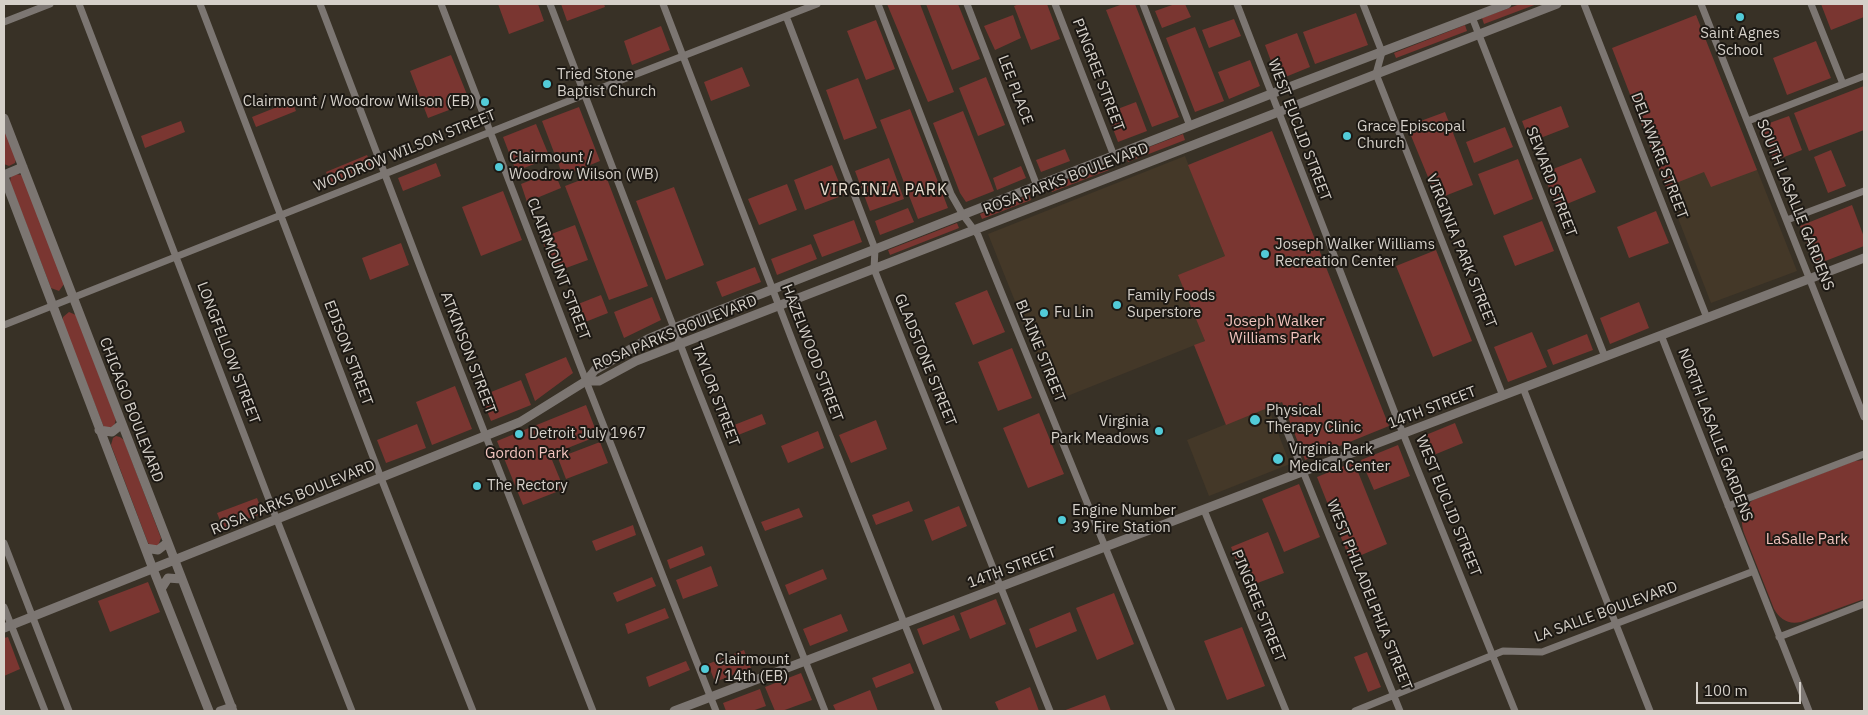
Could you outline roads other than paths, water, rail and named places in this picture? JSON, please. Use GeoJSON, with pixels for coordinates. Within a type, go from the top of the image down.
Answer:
{"type":"FeatureCollection","features":[{"type":"Feature","properties":{"kind":"street"},"geometry":{"type":"LineString","coordinates":[[4,22],[50,4]]}},
{"type":"Feature","properties":{"kind":"street","name":"LONGFELLOW STREET"},"geometry":{"type":"LineString","coordinates":[[79,4],[276,520],[352,711]]}},
{"type":"Feature","properties":{"kind":"street","name":"EDISON STREET"},"geometry":{"type":"LineString","coordinates":[[200,4],[381,478],[473,711]]}},
{"type":"Feature","properties":{"kind":"street","name":"ATKINSON STREET"},"geometry":{"type":"LineString","coordinates":[[320,4],[593,711]]}},
{"type":"Feature","properties":{"kind":"street","name":"CLAIRMOUNT STREET"},"geometry":{"type":"LineString","coordinates":[[441,4],[586,381],[716,711]]}},
{"type":"Feature","properties":{"kind":"street","name":"TAYLOR STREET"},"geometry":{"type":"LineString","coordinates":[[550,4],[680,344],[825,711]]}},
{"type":"Feature","properties":{"kind":"street","name":"HAZELWOOD STREET"},"geometry":{"type":"LineString","coordinates":[[663,4],[772,289],[939,711]]}},
{"type":"Feature","properties":{"kind":"street","name":"WOODROW WILSON STREET"},"geometry":{"type":"LineString","coordinates":[[4,325],[817,4]]}},
{"type":"Feature","properties":{"kind":"street","name":"BLAINE STREET"},"geometry":{"type":"LineString","coordinates":[[878,4],[951,194],[963,215],[978,235],[1172,711]]}},
{"type":"Feature","properties":{"kind":"street","name":"LEE PLACE"},"geometry":{"type":"LineString","coordinates":[[966,4],[1037,186]]}},
{"type":"Feature","properties":{"kind":"street","name":"PINGREE STREET"},"geometry":{"type":"LineString","coordinates":[[1055,4],[1114,156]]}},
{"type":"Feature","properties":{"kind":"street"},"geometry":{"type":"LineString","coordinates":[[1143,4],[1190,126]]}},
{"type":"Feature","properties":{"kind":"street","name":"WEST EUCLID STREET"},"geometry":{"type":"LineString","coordinates":[[1237,4],[1270,94],[1403,434],[1494,655],[1515,711]]}},
{"type":"Feature","properties":{"kind":"street"},"geometry":{"type":"LineString","coordinates":[[1363,4],[1382,52],[1376,74]]}},
{"type":"Feature","properties":{"kind":"street","name":"ROSA PARKS BOULEVARD"},"geometry":{"type":"LineString","coordinates":[[7,626],[520,422],[586,381],[594,370],[648,339],[674,328],[1270,94],[1506,4]]}},
{"type":"Feature","properties":{"kind":"street","name":"ROSA PARKS BOULEVARD"},"geometry":{"type":"LineString","coordinates":[[586,381],[599,381],[636,361],[1557,4]]}},
{"type":"Feature","properties":{"kind":"street","name":"DELAWARE STREET"},"geometry":{"type":"LineString","coordinates":[[1584,4],[1707,318]]}},
{"type":"Feature","properties":{"kind":"street","name":"SOUTH LASALLE GARDENS"},"geometry":{"type":"LineString","coordinates":[[1701,4],[1864,417]]}},
{"type":"Feature","properties":{"kind":"street"},"geometry":{"type":"LineString","coordinates":[[1811,4],[1843,84]]}},
{"type":"Feature","properties":{"kind":"street","name":"GLADSTONE STREET"},"geometry":{"type":"LineString","coordinates":[[786,16],[875,249],[874,269],[1050,711]]}},
{"type":"Feature","properties":{"kind":"street","name":"SEWARD STREET"},"geometry":{"type":"LineString","coordinates":[[1472,17],[1605,357]]}},
{"type":"Feature","properties":{"kind":"street","name":"VIRGINIA PARK STREET"},"geometry":{"type":"LineString","coordinates":[[1376,74],[1503,396]]}},
{"type":"Feature","properties":{"kind":"street"},"geometry":{"type":"LineString","coordinates":[[1748,122],[1864,76]]}},
{"type":"Feature","properties":{"kind":"street","name":"CHICAGO BOULEVARD"},"geometry":{"type":"LineString","coordinates":[[4,118],[232,709]]}},
{"type":"Feature","properties":{"kind":"street"},"geometry":{"type":"LineString","coordinates":[[23,167],[4,176],[52,307],[209,711]]}},
{"type":"Feature","properties":{"kind":"street"},"geometry":{"type":"LineString","coordinates":[[1787,220],[1864,190]]}},
{"type":"Feature","properties":{"kind":"street","name":"14TH STREET"},"geometry":{"type":"LineString","coordinates":[[674,711],[1864,258]]}},
{"type":"Feature","properties":{"kind":"street","name":"NORTH LASALLE GARDENS"},"geometry":{"type":"LineString","coordinates":[[1661,336],[1809,711]]}},
{"type":"Feature","properties":{"kind":"street"},"geometry":{"type":"LineString","coordinates":[[1523,388],[1650,711]]}},
{"type":"Feature","properties":{"kind":"street","name":"WEST PHILADELPHIA STREET"},"geometry":{"type":"LineString","coordinates":[[1277,406],[1400,711]]}},
{"type":"Feature","properties":{"kind":"street"},"geometry":{"type":"LineString","coordinates":[[100,430],[112,432],[122,424]]}},
{"type":"Feature","properties":{"kind":"street"},"geometry":{"type":"LineString","coordinates":[[1728,506],[1864,454]]}},
{"type":"Feature","properties":{"kind":"street","name":"PINGREE STREET"},"geometry":{"type":"LineString","coordinates":[[1204,510],[1286,711]]}},
{"type":"Feature","properties":{"kind":"street"},"geometry":{"type":"LineString","coordinates":[[4,543],[69,711]]}},
{"type":"Feature","properties":{"kind":"street"},"geometry":{"type":"LineString","coordinates":[[145,548],[158,550],[167,543]]}},
{"type":"Feature","properties":{"kind":"street","name":"LA SALLE BOULEVARD"},"geometry":{"type":"LineString","coordinates":[[1355,711],[1494,655],[1510,650],[1527,653],[1542,652],[1754,572]]}},
{"type":"Feature","properties":{"kind":"street"},"geometry":{"type":"LineString","coordinates":[[161,589],[168,578],[181,578]]}},
{"type":"Feature","properties":{"kind":"street"},"geometry":{"type":"LineString","coordinates":[[1779,637],[1864,604]]}},
{"type":"Feature","properties":{"kind":"street"},"geometry":{"type":"LineString","coordinates":[[4,608],[7,626],[45,711]]}},
{"type":"Feature","properties":{"kind":"street"},"geometry":{"type":"LineString","coordinates":[[220,711],[232,709]]}},
{"type":"Feature","properties":{"kind":"place","name":"Saint Agnes School"},"geometry":{"type":"Point","coordinates":[1740,17]}},
{"type":"Feature","properties":{"kind":"place","name":"Tried Stone Baptist Church"},"geometry":{"type":"Point","coordinates":[547,84]}},
{"type":"Feature","properties":{"kind":"place","name":"Clairmount / Woodrow Wilson (EB)"},"geometry":{"type":"Point","coordinates":[485,102]}},
{"type":"Feature","properties":{"kind":"place","name":"Grace Episcopal Church"},"geometry":{"type":"Point","coordinates":[1347,136]}},
{"type":"Feature","properties":{"kind":"place","name":"Clairmount / Woodrow Wilson (WB)"},"geometry":{"type":"Point","coordinates":[499,167]}},
{"type":"Feature","properties":{"kind":"place","name":"Joseph Walker Williams Recreation Center"},"geometry":{"type":"Point","coordinates":[1265,254]}},
{"type":"Feature","properties":{"kind":"place","name":"Family Foods Superstore"},"geometry":{"type":"Point","coordinates":[1117,305]}},
{"type":"Feature","properties":{"kind":"place","name":"Fu Lin"},"geometry":{"type":"Point","coordinates":[1044,313]}},
{"type":"Feature","properties":{"kind":"place","name":"Physical Therapy Clinic"},"geometry":{"type":"Point","coordinates":[1255,420]}},
{"type":"Feature","properties":{"kind":"place","name":"Virginia Park Meadows"},"geometry":{"type":"Point","coordinates":[1159,431]}},
{"type":"Feature","properties":{"kind":"place","name":"Detroit July 1967"},"geometry":{"type":"Point","coordinates":[519,434]}},
{"type":"Feature","properties":{"kind":"place","name":"Virginia Park Medical Center"},"geometry":{"type":"Point","coordinates":[1278,459]}},
{"type":"Feature","properties":{"kind":"place","name":"The Rectory"},"geometry":{"type":"Point","coordinates":[477,486]}},
{"type":"Feature","properties":{"kind":"place","name":"Engine Number 39 Fire Station"},"geometry":{"type":"Point","coordinates":[1062,520]}},
{"type":"Feature","properties":{"kind":"place","name":"Clairmount / 14th (EB)"},"geometry":{"type":"Point","coordinates":[705,669]}},
{"type":"Feature","properties":{"kind":"district","name":"VIRGINIA PARK"},"geometry":{"type":"Point","coordinates":[884,190]}},
{"type":"Feature","properties":{"kind":"park label","name":"Joseph Walker Williams Park"},"geometry":{"type":"Point","coordinates":[1275,330]}},
{"type":"Feature","properties":{"kind":"park label","name":"Gordon Park"},"geometry":{"type":"Point","coordinates":[527,454]}},
{"type":"Feature","properties":{"kind":"park label","name":"LaSalle Park"},"geometry":{"type":"Point","coordinates":[1807,540]}}]}
